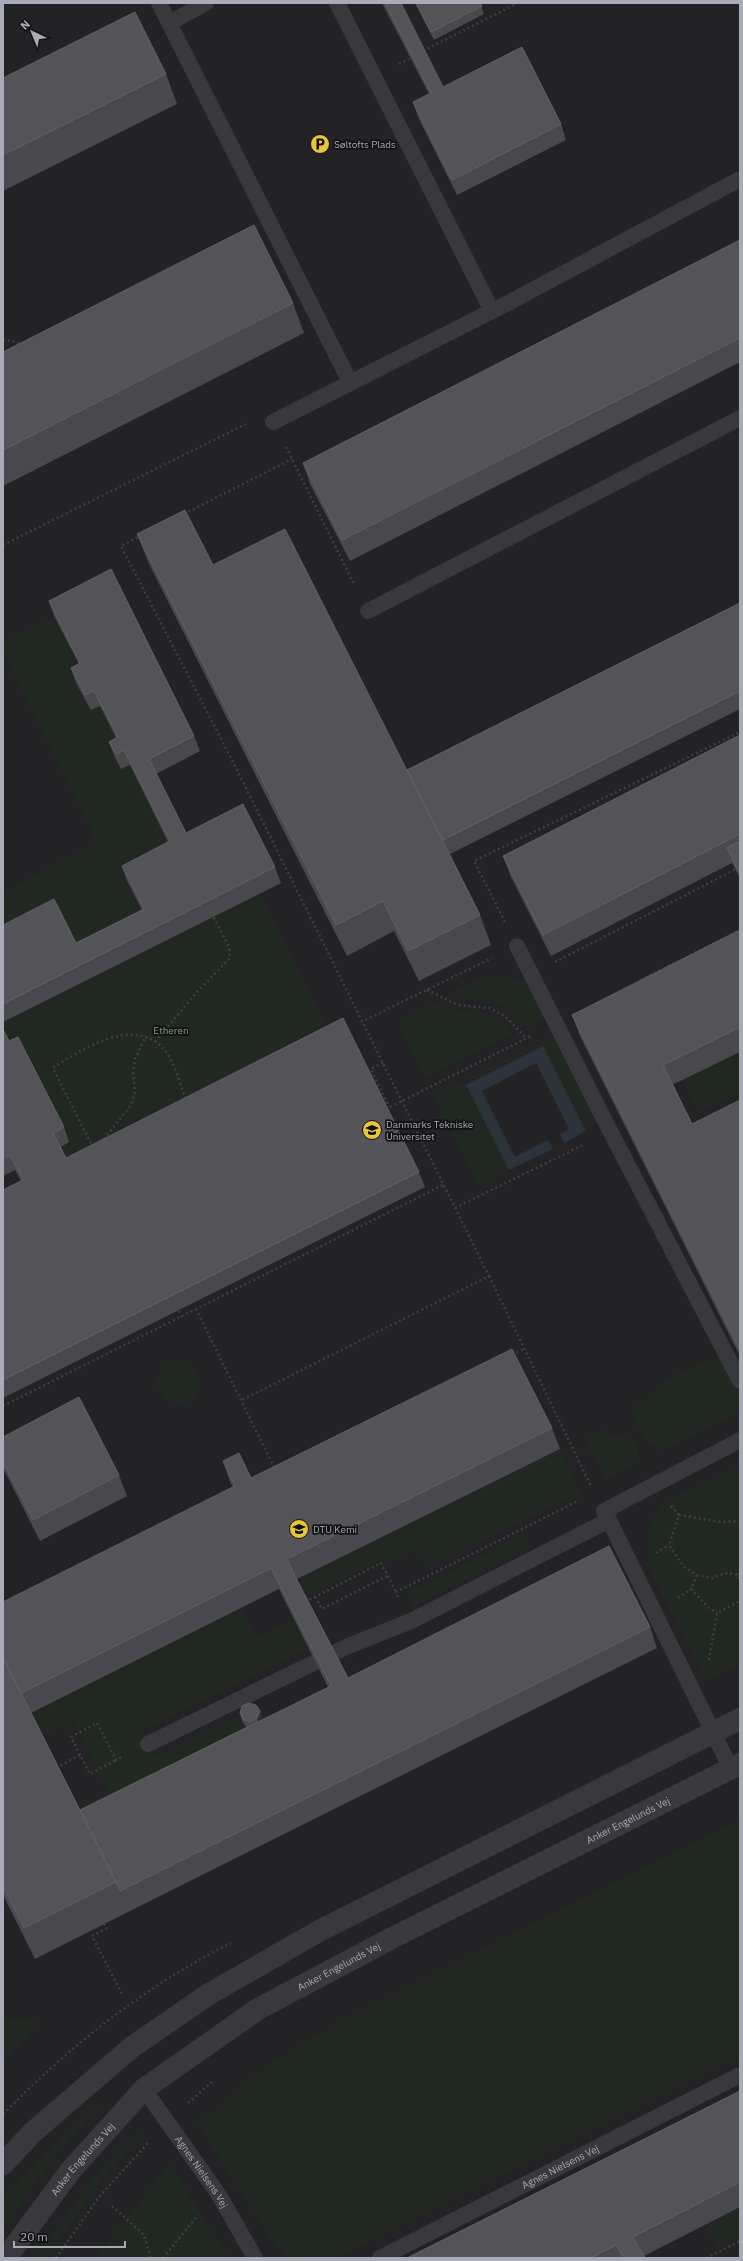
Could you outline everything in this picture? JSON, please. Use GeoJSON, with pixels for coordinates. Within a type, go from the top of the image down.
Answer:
{"type":"FeatureCollection","features":[{"type":"Feature","properties":{"kind":"street"},"geometry":{"type":"LineString","coordinates":[[3,2164],[33,2132],[132,2048],[209,1994],[318,1931],[740,1719]]}},
{"type":"Feature","properties":{"kind":"street","name":"Anker Engelunds Vej"},"geometry":{"type":"LineString","coordinates":[[6,2258],[71,2170],[144,2089],[258,2009],[392,1938],[736,1767]]}},
{"type":"Feature","properties":{"kind":"lane"},"geometry":{"type":"LineString","coordinates":[[159,3],[350,382]]}},
{"type":"Feature","properties":{"kind":"lane"},"geometry":{"type":"LineString","coordinates":[[169,22],[206,3]]}},
{"type":"Feature","properties":{"kind":"lane"},"geometry":{"type":"LineString","coordinates":[[337,3],[492,311]]}},
{"type":"Feature","properties":{"kind":"lane"},"geometry":{"type":"LineString","coordinates":[[273,422],[492,311],[740,179]]}},
{"type":"Feature","properties":{"kind":"lane"},"geometry":{"type":"LineString","coordinates":[[368,611],[740,418]]}},
{"type":"Feature","properties":{"kind":"lane"},"geometry":{"type":"LineString","coordinates":[[517,946],[610,1131],[740,1381]]}},
{"type":"Feature","properties":{"kind":"lane"},"geometry":{"type":"LineString","coordinates":[[148,1744],[346,1647],[411,1621],[740,1440]]}},
{"type":"Feature","properties":{"kind":"lane"},"geometry":{"type":"LineString","coordinates":[[606,1515],[713,1732],[736,1767]]}},
{"type":"Feature","properties":{"kind":"lane","name":"Agnes Nielsens Vej"},"geometry":{"type":"LineString","coordinates":[[380,2258],[740,2075]]}},
{"type":"Feature","properties":{"kind":"lane","name":"Agnes Nielsens Vej"},"geometry":{"type":"LineString","coordinates":[[144,2089],[219,2195],[255,2258]]}},
{"type":"Feature","properties":{"kind":"path"},"geometry":{"type":"LineString","coordinates":[[423,51],[518,3]]}},
{"type":"Feature","properties":{"kind":"path"},"geometry":{"type":"LineString","coordinates":[[3,340],[19,343]]}},
{"type":"Feature","properties":{"kind":"path"},"geometry":{"type":"LineString","coordinates":[[3,544],[258,418],[273,422],[368,611]]}},
{"type":"Feature","properties":{"kind":"path"},"geometry":{"type":"LineString","coordinates":[[182,514],[292,459]]}},
{"type":"Feature","properties":{"kind":"path"},"geometry":{"type":"LineString","coordinates":[[148,532],[121,546],[234,762],[361,1022],[402,1101],[606,1515]]}},
{"type":"Feature","properties":{"kind":"path"},"geometry":{"type":"LineString","coordinates":[[361,1022],[517,946],[474,861],[740,732]]}},
{"type":"Feature","properties":{"kind":"path"},"geometry":{"type":"LineString","coordinates":[[530,974],[740,867]]}},
{"type":"Feature","properties":{"kind":"path"},"geometry":{"type":"LineString","coordinates":[[155,1042],[196,993],[230,958],[229,947],[213,916]]}},
{"type":"Feature","properties":{"kind":"path"},"geometry":{"type":"LineString","coordinates":[[426,990],[458,1005],[489,1008],[505,1016],[526,1038]]}},
{"type":"Feature","properties":{"kind":"path"},"geometry":{"type":"LineString","coordinates":[[93,1148],[53,1068],[97,1043],[128,1034],[146,1036],[155,1042],[163,1048],[171,1062],[188,1107]]}},
{"type":"Feature","properties":{"kind":"path"},"geometry":{"type":"LineString","coordinates":[[101,1143],[118,1124],[131,1105],[135,1092],[133,1074],[135,1059],[146,1036]]}},
{"type":"Feature","properties":{"kind":"path"},"geometry":{"type":"LineString","coordinates":[[383,1063],[371,1068],[390,1107]]}},
{"type":"Feature","properties":{"kind":"path"},"geometry":{"type":"LineString","coordinates":[[385,1108],[402,1101]]}},
{"type":"Feature","properties":{"kind":"path"},"geometry":{"type":"LineString","coordinates":[[455,1208],[610,1131]]}},
{"type":"Feature","properties":{"kind":"path"},"geometry":{"type":"LineString","coordinates":[[86,1152],[97,1146]]}},
{"type":"Feature","properties":{"kind":"path"},"geometry":{"type":"LineString","coordinates":[[3,1406],[443,1185]]}},
{"type":"Feature","properties":{"kind":"path"},"geometry":{"type":"LineString","coordinates":[[242,1400],[488,1276]]}},
{"type":"Feature","properties":{"kind":"path"},"geometry":{"type":"LineString","coordinates":[[196,1310],[277,1473]]}},
{"type":"Feature","properties":{"kind":"path"},"geometry":{"type":"LineString","coordinates":[[180,1311],[182,1316]]}},
{"type":"Feature","properties":{"kind":"path"},"geometry":{"type":"LineString","coordinates":[[505,1359],[524,1349]]}},
{"type":"Feature","properties":{"kind":"path"},"geometry":{"type":"LineString","coordinates":[[669,1505],[679,1515],[721,1522],[740,1521]]}},
{"type":"Feature","properties":{"kind":"path"},"geometry":{"type":"LineString","coordinates":[[679,1515],[669,1545],[684,1567],[697,1575],[712,1578],[725,1572],[738,1575]]}},
{"type":"Feature","properties":{"kind":"path"},"geometry":{"type":"LineString","coordinates":[[304,1603],[315,1596],[382,1563],[396,1592]]}},
{"type":"Feature","properties":{"kind":"path"},"geometry":{"type":"LineString","coordinates":[[740,1571],[738,1575],[740,1582]]}},
{"type":"Feature","properties":{"kind":"path"},"geometry":{"type":"LineString","coordinates":[[697,1575],[691,1588],[708,1607],[717,1613]]}},
{"type":"Feature","properties":{"kind":"path"},"geometry":{"type":"LineString","coordinates":[[315,1596],[322,1609],[388,1576]]}},
{"type":"Feature","properties":{"kind":"path"},"geometry":{"type":"LineString","coordinates":[[717,1613],[740,1601]]}},
{"type":"Feature","properties":{"kind":"path"},"geometry":{"type":"LineString","coordinates":[[695,1695],[708,1669],[717,1613]]}},
{"type":"Feature","properties":{"kind":"path"},"geometry":{"type":"LineString","coordinates":[[116,1760],[97,1723],[71,1737],[90,1774],[121,1758]]}},
{"type":"Feature","properties":{"kind":"path"},"geometry":{"type":"LineString","coordinates":[[55,1768],[80,1756]]}},
{"type":"Feature","properties":{"kind":"path"},"geometry":{"type":"LineString","coordinates":[[104,1924],[107,1928],[92,1936],[122,1994]]}},
{"type":"Feature","properties":{"kind":"path"},"geometry":{"type":"LineString","coordinates":[[56,2258],[99,2197],[167,2122],[216,2078]]}},
{"type":"Feature","properties":{"kind":"path"},"geometry":{"type":"LineString","coordinates":[[163,2258],[189,2224],[219,2195]]}},
{"type":"Feature","properties":{"kind":"path"},"geometry":{"type":"LineString","coordinates":[[112,2206],[144,2235],[151,2258]]}},
{"type":"Feature","properties":{"kind":"path"},"geometry":{"type":"LineString","coordinates":[[706,2258],[740,2241]]}},
{"type":"Feature","properties":{"kind":"shaded area","name":"Danmarks Tekniske Universitet"},"geometry":{"type":"Polygon","coordinates":[[[3,3],[740,3],[740,2258],[3,2258],[3,3]]]}},
{"type":"Feature","properties":{"kind":"shaded area"},"geometry":{"type":"Polygon","coordinates":[[[543,1046],[586,1131],[564,1143],[560,1134],[569,1129],[536,1063],[482,1091],[515,1157],[548,1140],[553,1149],[509,1170],[466,1085],[543,1046]]]}},
{"type":"Feature","properties":{"kind":"green space"},"geometry":{"type":"Polygon","coordinates":[[[54,616],[86,678],[91,710],[100,706],[123,752],[115,757],[121,769],[130,765],[176,856],[149,924],[82,958],[3,943],[3,892],[97,843],[3,653],[3,642],[54,616]]]}},
{"type":"Feature","properties":{"kind":"green space","name":"Etheren"},"geometry":{"type":"Polygon","coordinates":[[[260,893],[334,1041],[72,1173],[59,1148],[69,1142],[15,1056],[3,1033],[3,1022],[260,893]]]}},
{"type":"Feature","properties":{"kind":"green space"},"geometry":{"type":"Polygon","coordinates":[[[507,977],[516,979],[529,986],[537,996],[549,1018],[528,1027],[495,1001],[485,999],[460,999],[449,994],[481,978],[507,977]]]}},
{"type":"Feature","properties":{"kind":"green space"},"geometry":{"type":"Polygon","coordinates":[[[433,1003],[457,1012],[480,1011],[505,1024],[513,1034],[425,1078],[397,1022],[433,1003]]]}},
{"type":"Feature","properties":{"kind":"green space"},"geometry":{"type":"Polygon","coordinates":[[[556,1034],[601,1123],[586,1131],[543,1046],[466,1085],[509,1170],[479,1186],[433,1096],[556,1034]]]}},
{"type":"Feature","properties":{"kind":"green space"},"geometry":{"type":"Polygon","coordinates":[[[740,1052],[740,1093],[698,1113],[682,1080],[740,1052]]]}},
{"type":"Feature","properties":{"kind":"green space"},"geometry":{"type":"Polygon","coordinates":[[[720,1357],[740,1398],[740,1412],[664,1451],[651,1444],[638,1429],[630,1409],[653,1393],[663,1382],[685,1370],[720,1357]]]}},
{"type":"Feature","properties":{"kind":"green space"},"geometry":{"type":"Polygon","coordinates":[[[175,1360],[183,1360],[188,1361],[195,1366],[200,1373],[200,1391],[195,1398],[188,1403],[175,1404],[167,1401],[160,1394],[157,1386],[157,1378],[160,1370],[167,1363],[175,1360]]]}},
{"type":"Feature","properties":{"kind":"green space"},"geometry":{"type":"Polygon","coordinates":[[[602,1429],[611,1437],[624,1436],[637,1443],[641,1462],[605,1480],[582,1435],[602,1429]]]}},
{"type":"Feature","properties":{"kind":"green space"},"geometry":{"type":"Polygon","coordinates":[[[560,1449],[581,1492],[428,1567],[418,1548],[392,1561],[389,1556],[308,1597],[299,1578],[560,1449]]]}},
{"type":"Feature","properties":{"kind":"green space"},"geometry":{"type":"Polygon","coordinates":[[[740,1465],[740,1664],[705,1681],[648,1567],[649,1527],[660,1507],[681,1494],[740,1465]]]}},
{"type":"Feature","properties":{"kind":"green space"},"geometry":{"type":"Polygon","coordinates":[[[524,1534],[531,1548],[414,1607],[407,1593],[524,1534]]]}},
{"type":"Feature","properties":{"kind":"green space"},"geometry":{"type":"Polygon","coordinates":[[[241,1608],[257,1638],[293,1620],[307,1648],[141,1731],[155,1758],[247,1711],[242,1721],[246,1727],[253,1730],[260,1726],[263,1719],[277,1713],[283,1726],[292,1722],[295,1728],[87,1831],[75,1808],[108,1791],[72,1721],[39,1737],[28,1714],[241,1608]]]}},
{"type":"Feature","properties":{"kind":"green space"},"geometry":{"type":"Polygon","coordinates":[[[740,1819],[740,2055],[335,2258],[289,2257],[272,2240],[197,2124],[271,2063],[339,2022],[740,1819]]]}},
{"type":"Feature","properties":{"kind":"green space"},"geometry":{"type":"Polygon","coordinates":[[[3,2017],[42,2022],[3,2062],[3,2017]]]}},
{"type":"Feature","properties":{"kind":"green space"},"geometry":{"type":"Polygon","coordinates":[[[109,2096],[54,2158],[3,2229],[3,2199],[54,2145],[109,2096]]]}},
{"type":"Feature","properties":{"kind":"green space"},"geometry":{"type":"Polygon","coordinates":[[[143,2134],[100,2182],[46,2258],[34,2258],[97,2173],[131,2135],[143,2134]]]}},
{"type":"Feature","properties":{"kind":"green space"},"geometry":{"type":"Polygon","coordinates":[[[170,2163],[229,2258],[95,2258],[170,2163]]]}},
{"type":"Feature","properties":{"kind":"green space"},"geometry":{"type":"Polygon","coordinates":[[[740,2207],[740,2237],[716,2248],[705,2225],[740,2207]]]}},
{"type":"Feature","properties":{"kind":"building"},"geometry":{"type":"Polygon","coordinates":[[[385,3],[401,3],[443,87],[522,47],[561,124],[452,180],[413,102],[431,93],[385,3]]]}},
{"type":"Feature","properties":{"kind":"building"},"geometry":{"type":"Polygon","coordinates":[[[416,3],[480,3],[482,6],[431,32],[416,3]]]}},
{"type":"Feature","properties":{"kind":"building"},"geometry":{"type":"Polygon","coordinates":[[[135,12],[166,74],[3,155],[3,78],[135,12]]]}},
{"type":"Feature","properties":{"kind":"building"},"geometry":{"type":"Polygon","coordinates":[[[254,225],[293,303],[3,450],[3,352],[254,225]]]}},
{"type":"Feature","properties":{"kind":"building"},"geometry":{"type":"Polygon","coordinates":[[[740,240],[740,338],[342,540],[303,463],[740,240]]]}},
{"type":"Feature","properties":{"kind":"building"},"geometry":{"type":"Polygon","coordinates":[[[185,510],[213,565],[285,529],[480,915],[408,951],[383,901],[336,925],[137,534],[185,510]]]}},
{"type":"Feature","properties":{"kind":"building"},"geometry":{"type":"Polygon","coordinates":[[[111,569],[194,736],[149,759],[186,833],[243,804],[275,867],[3,1004],[3,925],[54,899],[76,943],[144,909],[122,866],[170,841],[124,750],[116,754],[109,742],[118,737],[94,691],[85,695],[71,668],[80,663],[49,601],[111,569]]]}},
{"type":"Feature","properties":{"kind":"building"},"geometry":{"type":"Polygon","coordinates":[[[740,603],[740,691],[443,840],[407,770],[740,603]]]}},
{"type":"Feature","properties":{"kind":"building"},"geometry":{"type":"Polygon","coordinates":[[[740,735],[740,834],[543,935],[503,856],[740,735]]]}},
{"type":"Feature","properties":{"kind":"building"},"geometry":{"type":"Polygon","coordinates":[[[740,841],[740,874],[727,848],[740,841]]]}},
{"type":"Feature","properties":{"kind":"building"},"geometry":{"type":"Polygon","coordinates":[[[740,930],[740,1027],[663,1065],[692,1124],[740,1100],[740,1350],[572,1015],[740,930]]]}},
{"type":"Feature","properties":{"kind":"building"},"geometry":{"type":"Polygon","coordinates":[[[343,1018],[419,1172],[3,1380],[3,1190],[23,1180],[10,1155],[3,1158],[3,1029],[9,1041],[18,1037],[64,1127],[53,1133],[66,1158],[343,1018]]]}},
{"type":"Feature","properties":{"kind":"building"},"geometry":{"type":"Polygon","coordinates":[[[512,1349],[552,1428],[287,1559],[296,1578],[348,1678],[609,1546],[650,1627],[120,1891],[80,1810],[331,1686],[271,1568],[21,1693],[3,1657],[3,1602],[235,1486],[223,1461],[239,1453],[251,1478],[512,1349]]]}},
{"type":"Feature","properties":{"kind":"building"},"geometry":{"type":"Polygon","coordinates":[[[79,1397],[119,1475],[33,1520],[3,1462],[3,1437],[79,1397]]]}},
{"type":"Feature","properties":{"kind":"building"},"geometry":{"type":"Polygon","coordinates":[[[3,1657],[116,1882],[24,1928],[3,1887],[3,1657]]]}},
{"type":"Feature","properties":{"kind":"building"},"geometry":{"type":"Polygon","coordinates":[[[249,1703],[256,1705],[260,1711],[257,1718],[250,1722],[243,1719],[240,1713],[242,1706],[249,1703]]]}},
{"type":"Feature","properties":{"kind":"building"},"geometry":{"type":"Polygon","coordinates":[[[740,2091],[740,2182],[633,2237],[645,2258],[624,2258],[616,2245],[591,2258],[407,2258],[740,2091]]]}},
{"type":"Feature","properties":{"kind":"place","name":"Søltofts Plads"},"geometry":{"type":"Point","coordinates":[320,144]}},
{"type":"Feature","properties":{"kind":"place","name":"Danmarks Tekniske Universitet"},"geometry":{"type":"Point","coordinates":[372,1130]}},
{"type":"Feature","properties":{"kind":"place","name":"DTU Kemi"},"geometry":{"type":"Point","coordinates":[299,1529]}}]}
